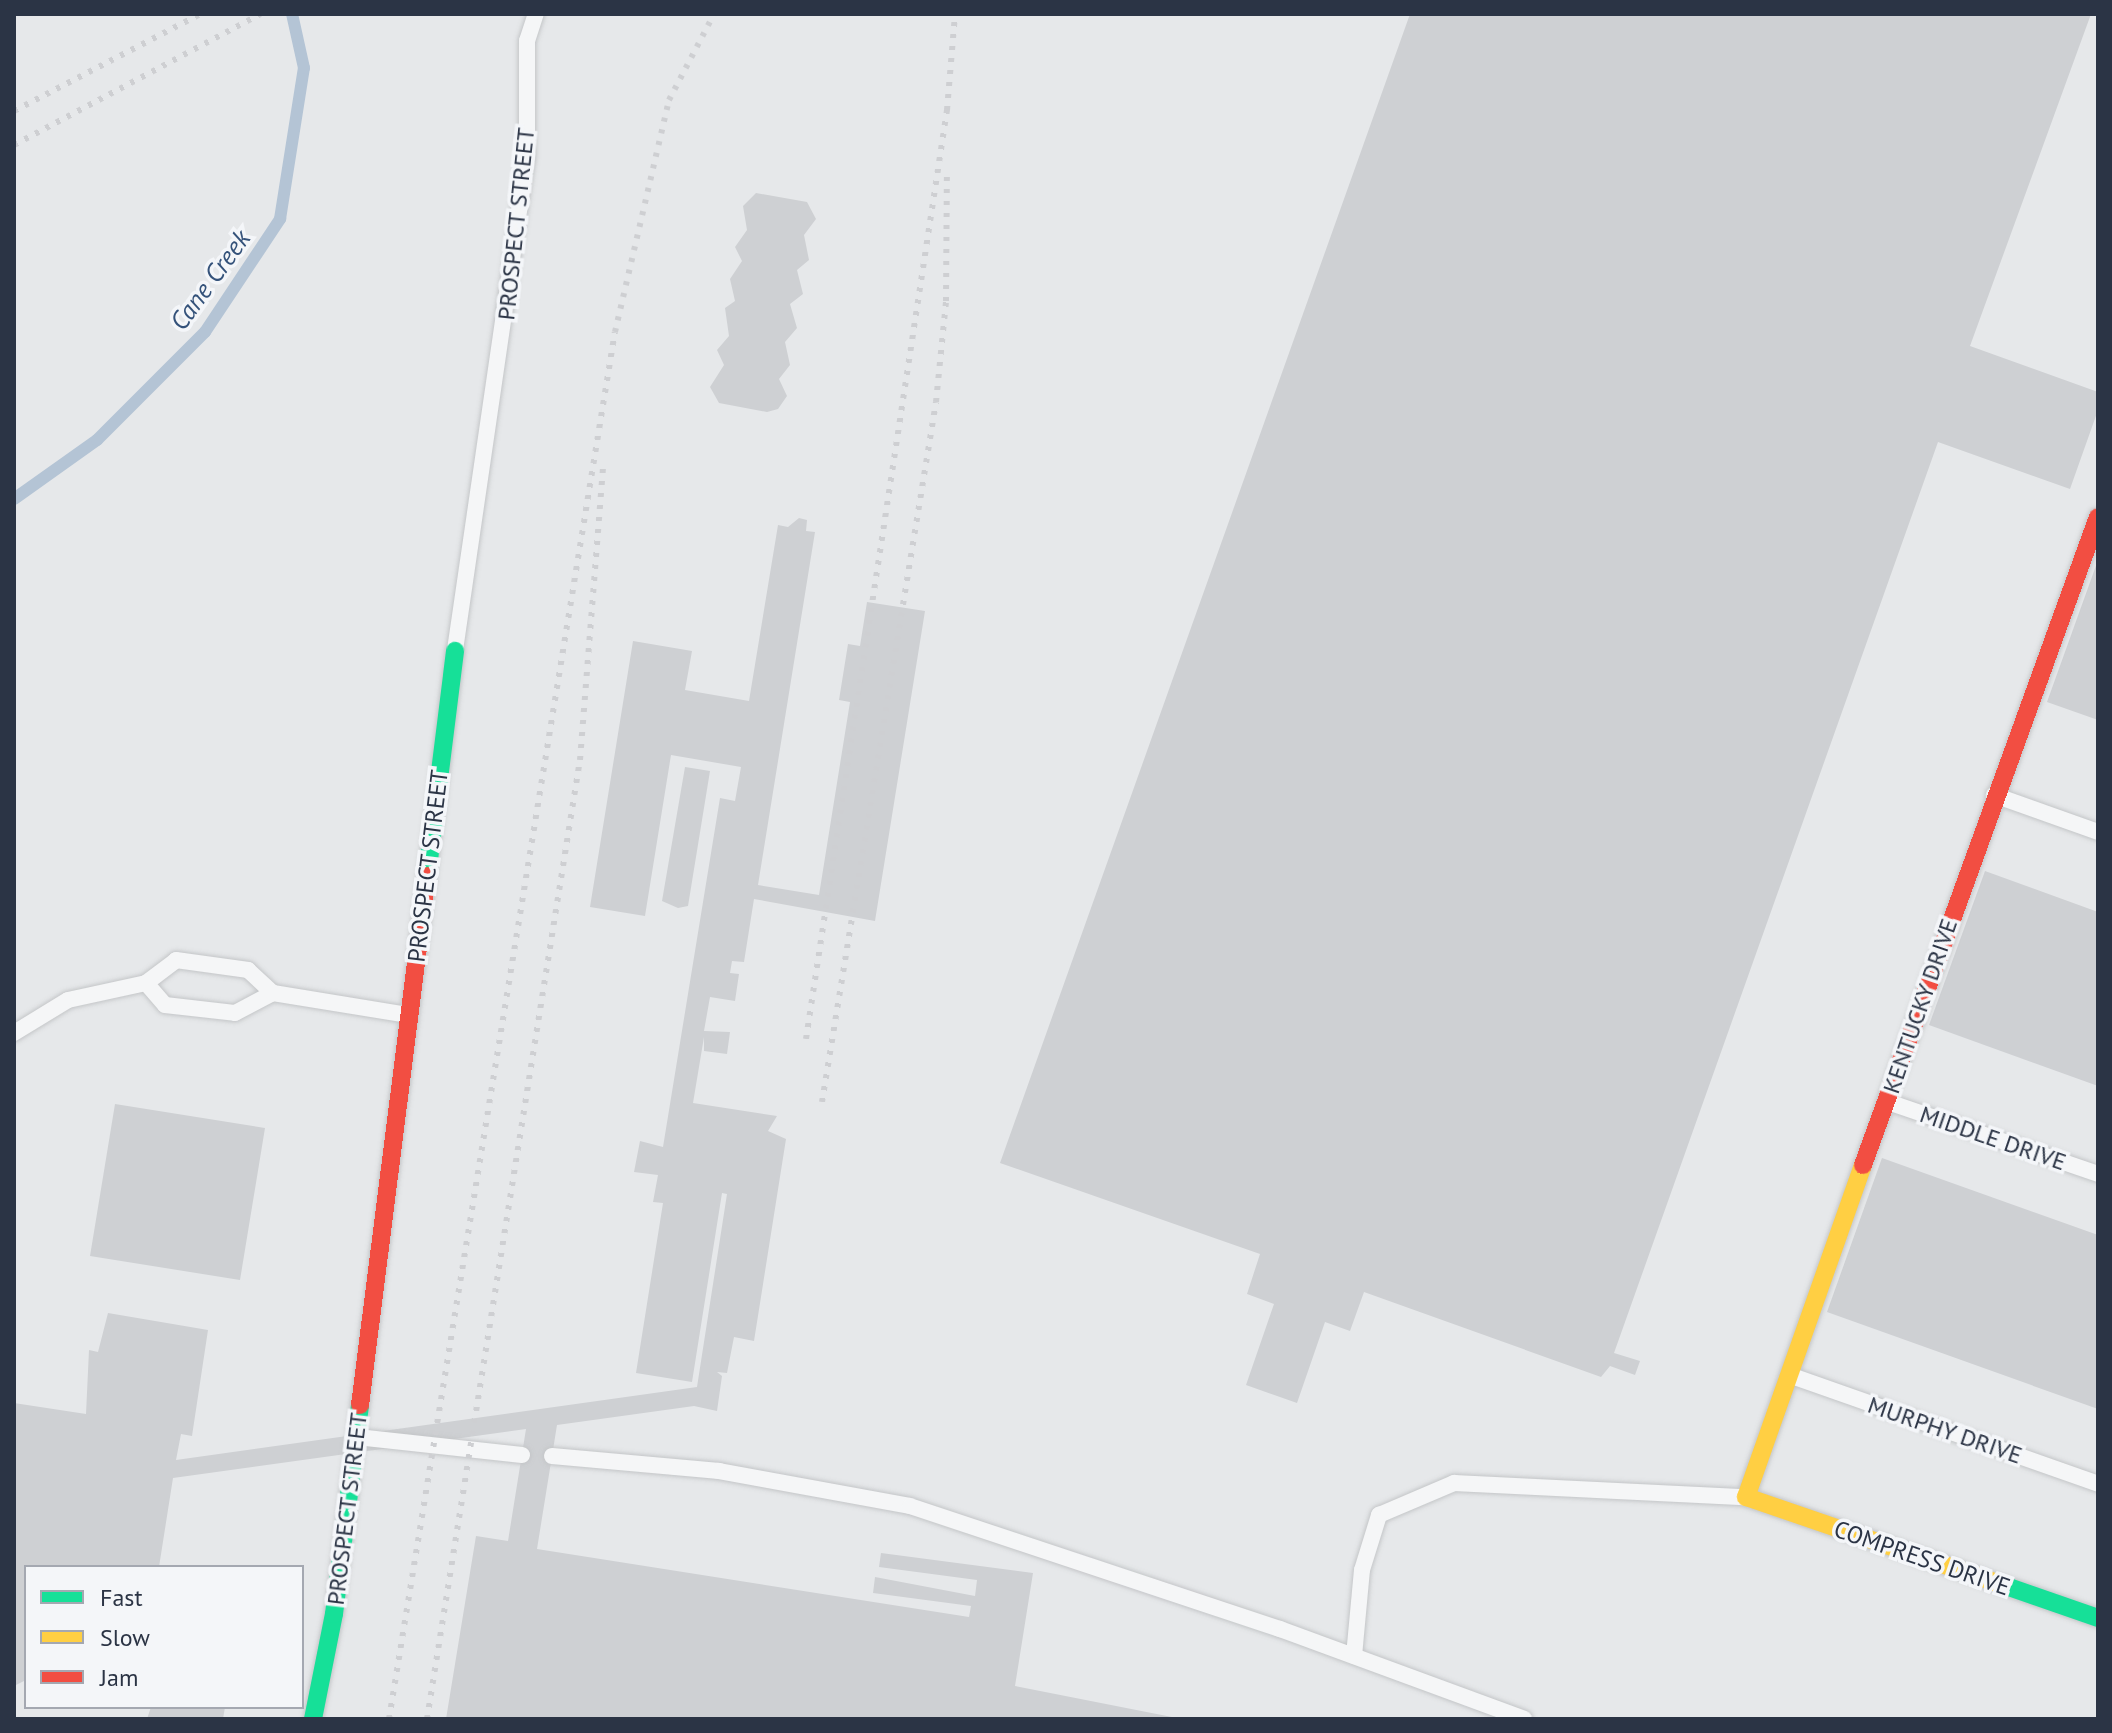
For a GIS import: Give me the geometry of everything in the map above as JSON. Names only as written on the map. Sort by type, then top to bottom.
[{"type":"street","name":"KENTUCKY DRIVE","points":[[1746,1497],[1792,1376],[1993,795],[2098,517]]},
{"type":"street","name":"PROSPECT STREET","points":[[313,1719],[356,1437],[455,651]]},
{"type":"street","name":"COMPRESS DRIVE","points":[[1746,1497],[2098,1618]]},
{"type":"lane","name":"PROSPECT STREET","points":[[455,651],[527,157],[527,41],[536,14]]},
{"type":"lane","points":[[1993,795],[2098,832]]},
{"type":"lane","points":[[14,1033],[68,1000],[146,983],[176,960],[248,970],[273,993],[409,1015]]},
{"type":"lane","points":[[146,983],[165,1005],[235,1013],[273,993]]},
{"type":"lane","name":"MIDDLE DRIVE","points":[[1888,1102],[2098,1174]]},
{"type":"lane","name":"MURPHY DRIVE","points":[[1792,1376],[2098,1484]]},
{"type":"lane","points":[[356,1437],[522,1455]]},
{"type":"lane","points":[[552,1456],[719,1471],[910,1506],[1354,1656],[1524,1719]]},
{"type":"lane","points":[[1354,1656],[1362,1570],[1379,1515],[1454,1483],[1746,1497]]},
{"type":"building","points":[[1410,14],[2091,14],[1970,346],[2098,392],[2098,410],[2070,489],[1938,442],[1614,1353],[1640,1361],[1635,1375],[1610,1366],[1601,1377],[1364,1292],[1350,1331],[1325,1322],[1297,1403],[1246,1385],[1274,1304],[1247,1294],[1260,1254],[1000,1163]]},
{"type":"building","points":[[756,193],[807,202],[816,219],[804,235],[809,260],[797,270],[803,294],[790,304],[797,328],[785,342],[790,365],[779,379],[787,396],[778,409],[767,412],[719,403],[710,387],[724,365],[717,350],[729,336],[725,308],[735,301],[730,279],[742,261],[735,247],[747,230],[743,206]]},
{"type":"building","points":[[799,518],[807,520],[806,531],[815,532],[758,885],[819,895],[850,702],[839,700],[848,644],[860,646],[867,602],[925,611],[875,921],[754,899],[744,962],[732,961],[730,973],[739,974],[735,1001],[710,997],[704,1031],[730,1032],[727,1054],[704,1051],[704,1037],[693,1103],[777,1116],[768,1131],[786,1139],[754,1341],[734,1337],[727,1373],[717,1372],[722,1376],[717,1411],[694,1406],[557,1425],[537,1549],[969,1617],[971,1606],[873,1593],[875,1577],[975,1596],[977,1580],[879,1567],[881,1553],[1033,1573],[1015,1686],[1182,1719],[446,1719],[476,1536],[508,1541],[526,1429],[173,1478],[159,1565],[24,1565],[24,1681],[14,1686],[14,1403],[86,1414],[89,1350],[98,1352],[108,1313],[208,1330],[192,1436],[181,1434],[176,1460],[697,1387],[727,1194],[722,1193],[692,1382],[636,1373],[663,1203],[653,1202],[658,1175],[634,1172],[640,1141],[663,1147],[720,798],[735,801],[741,767],[671,755],[645,916],[590,907],[633,641],[692,651],[685,690],[749,701],[778,525],[788,527]]},
{"type":"building","points":[[2098,560],[2098,720],[2047,702]]},
{"type":"building","points":[[685,767],[710,771],[688,906],[678,908],[662,901]]},
{"type":"building","points":[[1985,871],[2098,912],[2098,1086],[1929,1025]]},
{"type":"building","points":[[115,1104],[265,1128],[240,1280],[90,1256]]},
{"type":"building","points":[[1882,1158],[2098,1235],[2098,1409],[1827,1312]]},
{"type":"building","points":[[150,1709],[225,1709],[223,1719],[147,1719]]},
{"type":"waterway","name":"Cane Creek","points":[[14,499],[97,440],[205,332],[280,219],[304,68],[292,14]]},
{"type":"railway","points":[[14,111],[200,14]]},
{"type":"railway","points":[[14,145],[260,14]]},
{"type":"railway","points":[[389,1719],[615,332],[669,100],[714,14]]},
{"type":"railway","points":[[806,1039],[947,110],[955,14]]},
{"type":"railway","points":[[822,1102],[936,402],[946,301],[947,170]]},
{"type":"railway","points":[[427,1719],[580,760],[603,468]]},
{"type":"traffic: fast","points":[[427,876],[455,651]]},
{"type":"traffic: fast","points":[[313,1719],[334,1614],[360,1405]]},
{"type":"traffic: fast","points":[[2000,1584],[2098,1618]]},
{"type":"traffic: slow","points":[[1863,1165],[1746,1497],[2000,1584]]},
{"type":"traffic: jam","points":[[1863,1165],[2098,517]]},
{"type":"traffic: jam","points":[[360,1405],[427,876]]}]
